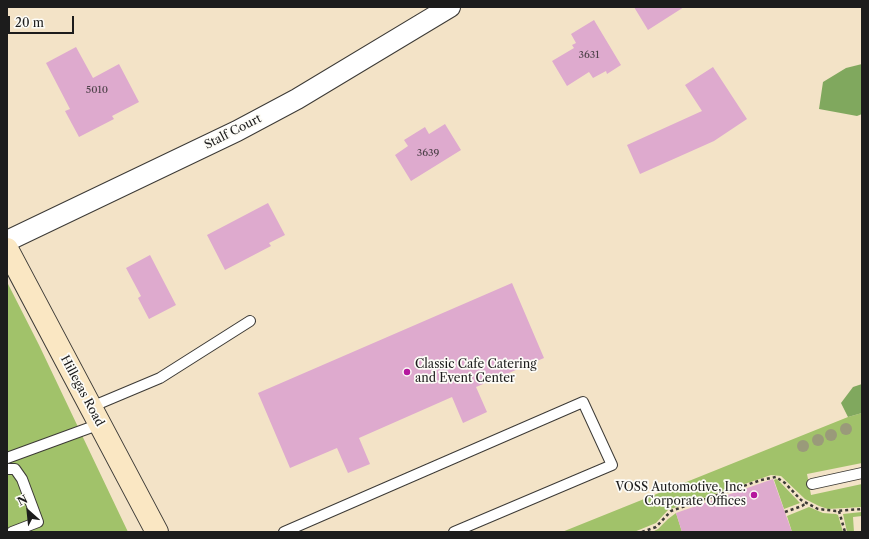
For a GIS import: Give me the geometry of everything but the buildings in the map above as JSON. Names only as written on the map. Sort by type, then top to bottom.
[{"type":"main road","name":"Hillegas Road","points":[[7,250],[157,532]]},
{"type":"street","name":"Stalf Court","points":[[7,241],[244,127],[297,99],[450,7]]},
{"type":"lane","points":[[7,458],[95,415],[160,378],[250,321]]},
{"type":"lane","points":[[284,532],[583,402],[612,465],[454,532]]},
{"type":"lane","points":[[7,468],[15,469],[22,479],[38,522],[12,532]]},
{"type":"lane","points":[[812,484],[862,473]]},
{"type":"path","points":[[642,532],[656,526],[671,512],[770,477],[780,478],[801,500],[818,508],[839,511],[862,509]]},
{"type":"path","points":[[785,512],[806,503]]},
{"type":"path","points":[[839,511],[845,532]]},
{"type":"green space","points":[[862,64],[862,114],[857,116],[819,109],[823,82],[846,68]]},
{"type":"green space","points":[[7,282],[39,345],[128,532],[7,532]]},
{"type":"green space","points":[[862,384],[862,413],[848,417],[841,403],[853,387]]},
{"type":"green space","points":[[862,413],[862,463],[807,474],[811,495],[862,484],[862,507],[828,509],[819,506],[805,499],[781,476],[771,475],[668,510],[656,523],[634,532],[562,532],[848,417]]},
{"type":"green space","points":[[776,479],[800,503],[784,509],[774,480]]},
{"type":"green space","points":[[809,507],[823,513],[838,515],[843,532],[792,532],[787,516]]},
{"type":"green space","points":[[862,512],[862,516],[853,517],[854,532],[847,532],[843,514]]},
{"type":"green space","points":[[676,513],[682,532],[652,532],[658,529]]},
{"type":"place","name":"Classic Cafe Catering and Event Center","points":[[407,372]]},
{"type":"place","name":"VOSS Automotive, Inc. Corporate Offices","points":[[754,495]]}]
